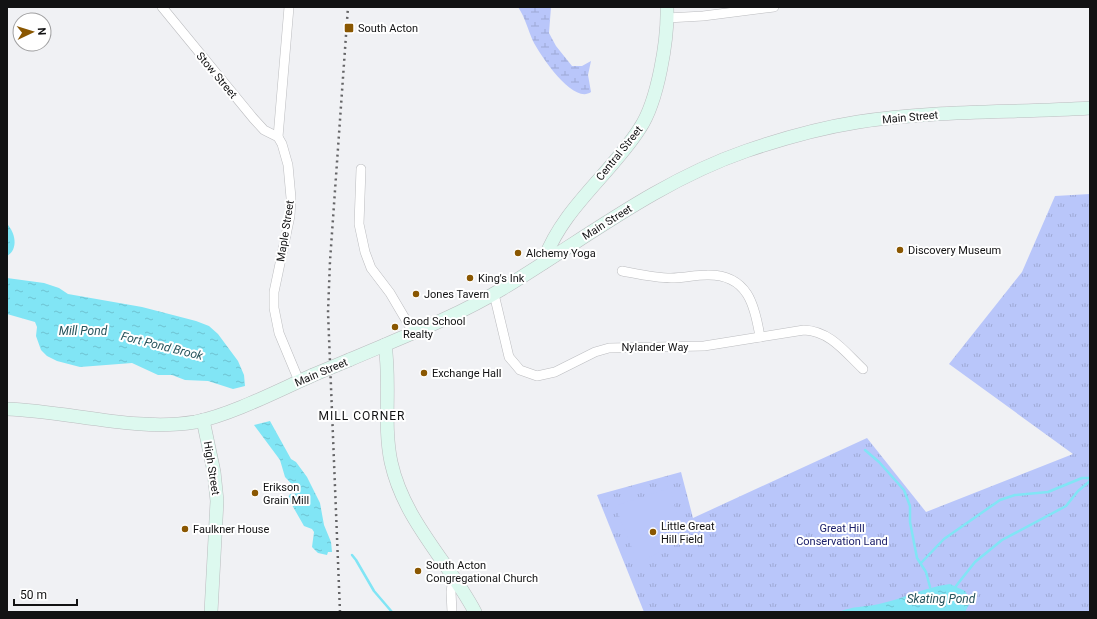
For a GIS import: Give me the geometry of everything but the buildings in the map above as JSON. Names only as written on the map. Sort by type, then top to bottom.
[{"type":"main road","name":"Central Street","points":[[543,263],[553,240],[571,213],[633,138],[645,120],[651,105],[666,39],[667,12]]},
{"type":"main road","name":"Main Street","points":[[7,409],[55,412],[148,424],[178,424],[203,420],[220,415],[456,314],[494,294],[645,198],[678,180],[745,152],[829,128],[888,119],[924,115],[1090,108]]},
{"type":"main road","points":[[385,345],[389,445],[394,475],[410,513],[476,612]]},
{"type":"main road","name":"High Street","points":[[203,420],[216,490],[215,567],[211,612]]},
{"type":"street","name":"Stow Street","points":[[162,7],[253,118],[264,130],[278,137]]},
{"type":"street","name":"Maple Street","points":[[289,7],[278,137],[282,144],[288,165],[291,198],[288,227],[274,292],[274,313],[281,339],[299,381]]},
{"type":"street","points":[[667,12],[703,16],[774,7]]},
{"type":"street","points":[[361,169],[359,226],[364,252],[371,268],[393,298],[413,332]]},
{"type":"street","points":[[622,271],[666,278],[707,275],[728,278],[744,289],[751,298],[760,337]]},
{"type":"street","name":"Nylander Way","points":[[494,294],[509,357],[517,368],[530,375],[545,375],[595,352],[609,348],[704,346],[799,330],[820,332],[833,340],[863,369]]},
{"type":"street","points":[[452,612],[451,592],[453,578]]},
{"type":"green space","points":[[518,7],[551,7],[549,33],[556,46],[572,66],[582,66],[591,61],[588,75],[591,92],[584,94],[575,91],[558,77],[542,57]]},
{"type":"green space","name":"Great Hill Conservation Land","points":[[1090,194],[1090,612],[644,612],[597,495],[681,472],[693,518],[867,438],[926,512],[1073,454],[949,364],[1022,272],[1055,196]]},
{"type":"green space","name":"Little Great Hill Field","points":[[670,488],[683,540],[638,563],[615,506]]},
{"type":"water","points":[[7,224],[14,236],[14,245],[11,253],[7,256]]},
{"type":"water","name":"Mill Pond","points":[[7,278],[44,283],[59,288],[68,294],[142,307],[196,321],[209,326],[218,334],[238,361],[244,375],[245,386],[233,389],[208,381],[185,380],[172,375],[158,375],[132,363],[80,367],[57,361],[47,356],[41,350],[36,336],[37,327],[35,322],[7,314]]},
{"type":"water","points":[[270,421],[291,459],[296,462],[307,477],[320,503],[324,525],[331,542],[332,552],[328,552],[327,555],[318,553],[312,547],[314,532],[312,529],[304,526],[288,498],[290,494],[300,493],[285,477],[280,460],[254,425]]},
{"type":"water","name":"Skating Pond","points":[[950,584],[965,591],[971,601],[965,612],[839,612],[888,602]]},
{"type":"waterway","points":[[865,450],[879,462],[904,490],[910,506],[910,522],[917,558],[926,572],[930,587]]},
{"type":"waterway","points":[[921,563],[944,539],[1000,500],[1015,495],[1048,492],[1082,478],[1090,478]]},
{"type":"waterway","points":[[956,586],[975,562],[1002,540],[1066,506],[1078,491],[1090,481]]},
{"type":"waterway","name":"Fort Pond Brook","points":[[352,555],[374,591],[392,612]]},
{"type":"railway","points":[[340,612],[328,312],[330,261],[348,7]]},
{"type":"place","name":"South Acton","points":[[349,28]]},
{"type":"place","name":"Discovery Museum","points":[[900,250]]},
{"type":"place","name":"Alchemy Yoga","points":[[518,253]]},
{"type":"place","name":"King's Ink","points":[[470,278]]},
{"type":"place","name":"Jones Tavern","points":[[416,294]]},
{"type":"place","name":"Good School Realty","points":[[395,327]]},
{"type":"place","name":"Exchange Hall","points":[[424,373]]},
{"type":"place","name":"Erikson Grain Mill","points":[[255,493]]},
{"type":"place","name":"Faulkner House","points":[[185,529]]},
{"type":"place","name":"Little Great Hill Field","points":[[653,532]]},
{"type":"place","name":"South Acton Congregational Church","points":[[418,571]]},
{"type":"district","name":"MILL CORNER","points":[[362,416]]}]
